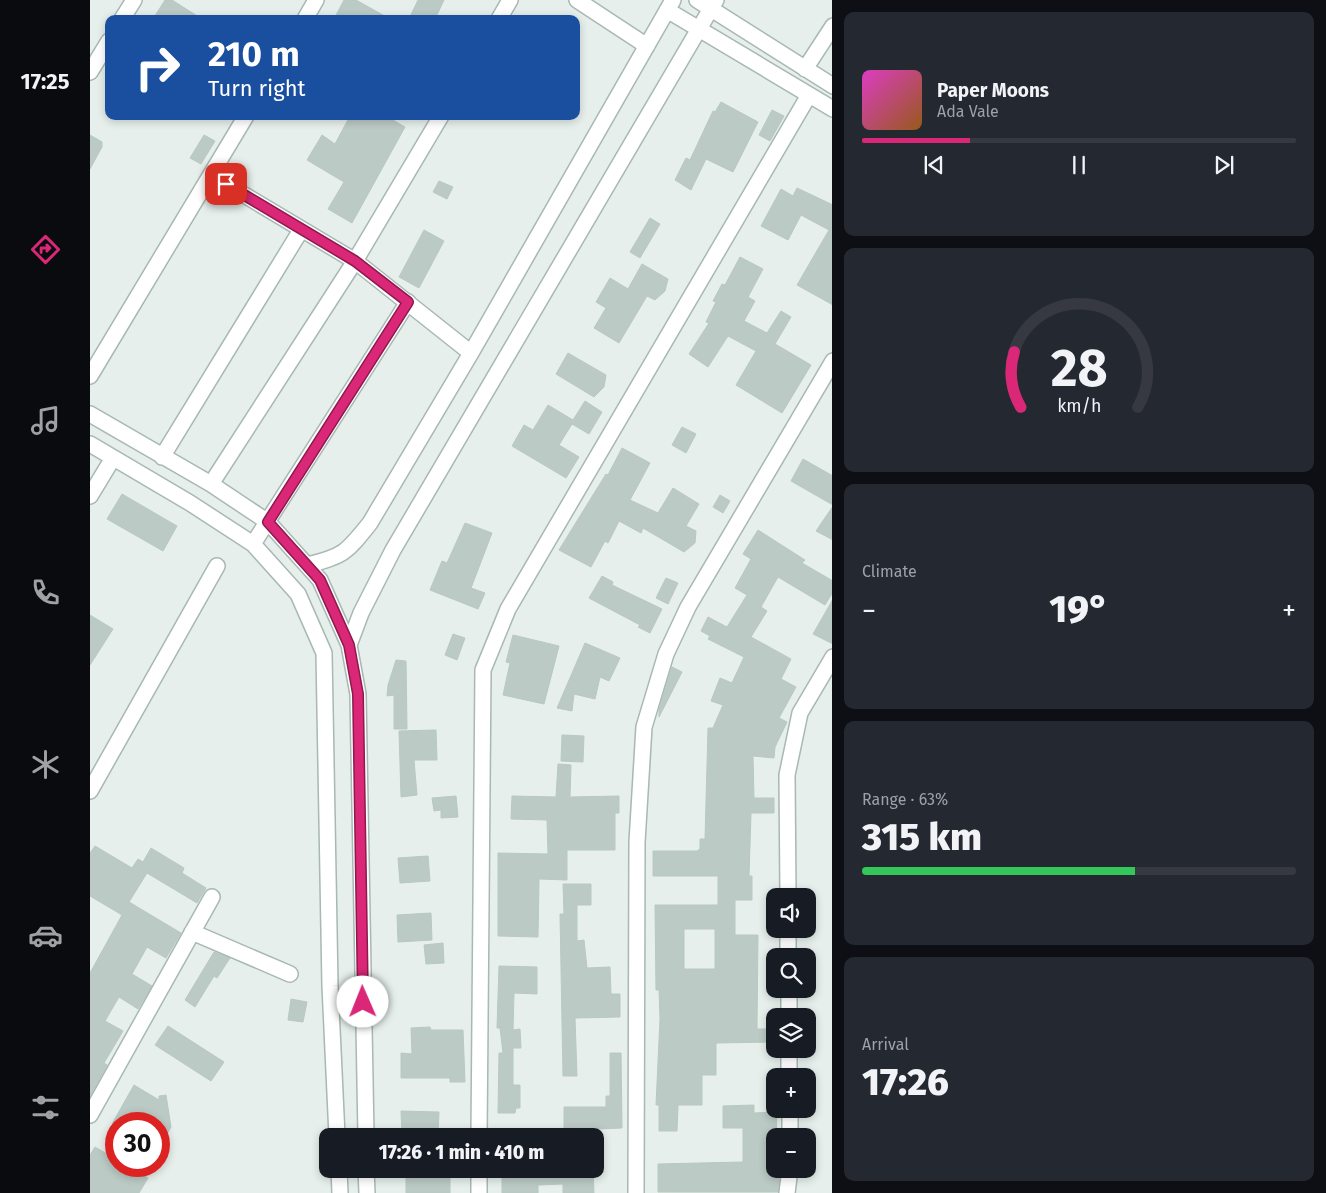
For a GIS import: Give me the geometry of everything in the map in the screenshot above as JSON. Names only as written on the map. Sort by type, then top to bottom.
[{"type":"street","points":[[125,15],[134,0]]},
{"type":"street","points":[[307,15],[316,0]]},
{"type":"street","points":[[501,15],[510,0]]},
{"type":"street","points":[[577,0],[646,46]]},
{"type":"street","points":[[697,0],[714,4],[832,86]]},
{"type":"street","points":[[349,645],[361,613],[393,550],[714,4]]},
{"type":"street","points":[[307,565],[330,560],[341,555],[360,535],[471,352],[670,5],[699,29],[832,109]]},
{"type":"street","points":[[805,69],[832,26]]},
{"type":"street","points":[[90,72],[105,48]]},
{"type":"street","points":[[479,1128],[483,670],[508,609],[809,95]]},
{"type":"street","points":[[90,376],[244,120]]},
{"type":"street","points":[[211,484],[355,261],[439,120]]},
{"type":"street","points":[[211,175],[355,261],[471,352]]},
{"type":"street","points":[[162,457],[301,230]]},
{"type":"street","points":[[253,544],[408,302]]},
{"type":"street","points":[[636,1193],[637,842],[644,727],[666,654],[688,607],[832,361]]},
{"type":"street","points":[[90,414],[211,484],[268,522],[320,580],[349,645],[358,694],[366,1128]]},
{"type":"street","points":[[90,444],[190,503],[253,544],[298,594],[324,653],[330,986],[337,1128]]},
{"type":"street","points":[[90,496],[113,458]]},
{"type":"street","points":[[90,792],[217,566]]},
{"type":"street","points":[[788,888],[787,775],[800,713],[832,658]]},
{"type":"street","points":[[90,1115],[212,897]]},
{"type":"street","points":[[192,932],[290,974]]},
{"type":"street","points":[[339,1178],[340,1193]]},
{"type":"street","points":[[366,1178],[366,1193]]},
{"type":"street","points":[[479,1178],[479,1193]]},
{"type":"street","points":[[787,1193],[789,1178]]},
{"type":"building","points":[[165,0],[172,0],[196,15],[156,15]]},
{"type":"building","points":[[344,0],[356,0],[383,15],[336,15]]},
{"type":"building","points":[[418,0],[444,0],[437,15],[411,15]]},
{"type":"building","points":[[721,102],[758,122],[733,172],[706,159],[691,190],[675,180],[686,158],[690,160],[713,111],[715,112]]},
{"type":"building","points":[[772,110],[784,116],[770,141],[759,135]]},
{"type":"building","points":[[348,120],[393,120],[405,127],[352,223],[328,209],[344,182],[307,160],[322,135],[335,144]]},
{"type":"building","points":[[90,135],[102,142],[102,147],[90,169]]},
{"type":"building","points":[[204,135],[215,141],[201,164],[190,158]]},
{"type":"building","points":[[439,181],[453,187],[447,199],[433,192]]},
{"type":"building","points":[[797,188],[832,205],[832,304],[797,285],[829,230],[801,215],[788,240],[761,226],[781,189],[793,196]]},
{"type":"building","points":[[650,218],[660,224],[640,258],[630,252]]},
{"type":"building","points":[[424,230],[444,241],[419,288],[399,277]]},
{"type":"building","points":[[740,257],[763,269],[748,297],[755,301],[744,321],[767,333],[781,311],[791,317],[775,344],[811,365],[782,413],[736,385],[756,351],[728,336],[708,367],[689,354],[709,323],[706,322],[716,302],[713,301],[722,284],[725,285]]},
{"type":"building","points":[[642,264],[668,279],[665,291],[655,300],[647,296],[619,343],[594,328],[606,308],[596,302],[610,278],[628,289]]},
{"type":"building","points":[[568,353],[606,375],[604,387],[594,397],[556,374]]},
{"type":"building","points":[[585,401],[602,412],[589,434],[572,424],[559,445],[579,457],[566,478],[512,446],[524,425],[533,430],[548,405],[573,420]]},
{"type":"building","points":[[682,427],[696,434],[686,453],[672,445]]},
{"type":"building","points":[[622,448],[650,463],[630,500],[658,513],[673,488],[699,504],[686,526],[696,531],[695,543],[684,552],[643,528],[641,533],[619,521],[608,543],[605,541],[591,567],[559,550],[606,474],[608,475]]},
{"type":"building","points":[[803,459],[832,475],[832,504],[791,481]]},
{"type":"building","points":[[122,494],[177,526],[163,551],[107,519]]},
{"type":"building","points":[[720,495],[730,501],[723,513],[713,507]]},
{"type":"building","points":[[832,507],[832,539],[816,531]]},
{"type":"building","points":[[465,523],[492,533],[471,588],[485,593],[478,609],[430,590],[442,561],[447,563]]},
{"type":"building","points":[[758,530],[805,560],[802,563],[832,580],[832,594],[825,605],[778,577],[761,607],[767,611],[751,637],[791,659],[781,679],[796,687],[779,718],[787,722],[775,747],[774,758],[753,756],[754,798],[774,798],[774,813],[751,813],[749,876],[752,876],[752,900],[735,900],[735,935],[758,935],[757,1029],[766,1029],[766,1042],[716,1043],[716,1075],[702,1075],[702,1105],[678,1105],[677,1131],[659,1131],[659,1105],[656,1105],[660,1019],[659,990],[656,990],[655,905],[718,905],[718,876],[653,876],[653,851],[697,851],[700,849],[700,839],[705,839],[708,728],[713,728],[723,705],[711,701],[720,678],[732,683],[744,657],[708,639],[710,636],[701,631],[708,617],[727,627],[747,595],[735,588],[751,559],[743,554]],"holes":[[[684,929],[715,929],[715,969],[684,969]]]},
{"type":"building","points":[[602,576],[613,582],[612,585],[662,609],[650,633],[638,627],[640,625],[589,598]]},
{"type":"building","points":[[666,578],[678,583],[668,604],[656,598]]},
{"type":"building","points":[[832,601],[832,644],[813,634]]},
{"type":"building","points":[[90,615],[113,629],[90,665]]},
{"type":"building","points":[[453,634],[465,638],[457,660],[445,655]]},
{"type":"building","points":[[513,635],[559,646],[544,704],[503,695],[510,663],[506,662]]},
{"type":"building","points":[[585,643],[620,658],[609,681],[600,677],[595,699],[574,694],[572,711],[557,708]]},
{"type":"building","points":[[396,660],[406,661],[407,729],[394,729],[394,695],[387,696],[388,685]]},
{"type":"building","points":[[672,667],[682,672],[659,717],[659,710]]},
{"type":"building","points":[[436,730],[437,760],[414,760],[417,795],[401,797],[399,731]]},
{"type":"building","points":[[562,735],[584,736],[583,762],[561,761]]},
{"type":"building","points":[[558,764],[571,765],[570,797],[619,796],[619,813],[615,813],[615,850],[567,850],[567,880],[539,879],[538,937],[498,936],[498,853],[548,854],[547,820],[511,819],[512,796],[556,797]]},
{"type":"building","points":[[456,796],[458,817],[441,818],[441,810],[434,811],[432,798]]},
{"type":"building","points":[[95,846],[132,868],[138,859],[143,862],[151,848],[184,868],[182,873],[206,888],[197,903],[147,873],[129,902],[181,933],[166,958],[147,947],[132,974],[152,986],[138,1009],[119,997],[105,1021],[123,1031],[104,1063],[107,1065],[90,1096],[90,973],[122,915],[90,896],[90,853]]},
{"type":"building","points":[[428,856],[430,881],[400,883],[398,858]]},
{"type":"building","points":[[563,884],[591,884],[591,905],[577,905],[577,941],[584,940],[587,968],[610,967],[611,994],[620,994],[620,1017],[575,1018],[577,1076],[563,1076],[560,914],[564,914]]},
{"type":"building","points":[[431,913],[432,940],[398,942],[397,915]]},
{"type":"building","points":[[443,943],[444,963],[426,964],[424,945]]},
{"type":"building","points":[[214,952],[230,958],[217,978],[214,976],[195,1007],[185,1000]]},
{"type":"building","points":[[499,966],[537,967],[537,994],[514,993],[513,1030],[520,1029],[521,1048],[513,1048],[513,1085],[520,1085],[520,1108],[516,1108],[515,1113],[498,1113],[499,1053],[503,1053],[500,1028],[497,1028]]},
{"type":"building","points":[[291,999],[307,1002],[303,1022],[288,1020]]},
{"type":"building","points":[[168,1026],[224,1062],[211,1081],[155,1045]]},
{"type":"building","points":[[430,1027],[431,1030],[463,1030],[465,1082],[450,1082],[450,1078],[401,1078],[401,1053],[412,1054],[411,1028]]},
{"type":"building","points":[[610,1053],[621,1053],[622,1128],[564,1128],[564,1107],[606,1107],[606,1096],[610,1096]]},
{"type":"building","points":[[134,1085],[159,1100],[159,1096],[166,1095],[169,1112],[119,1112]]},
{"type":"building","points":[[754,1105],[754,1113],[766,1112],[766,1118],[777,1118],[776,1128],[766,1128],[766,1178],[780,1178],[778,1192],[658,1192],[658,1164],[743,1162],[743,1128],[723,1128],[723,1106]]},
{"type":"building","points":[[401,1111],[439,1112],[438,1128],[402,1128]]},
{"type":"building","points":[[95,1147],[105,1153],[105,1177],[148,1178],[139,1193],[90,1193],[90,1155]]},
{"type":"building","points":[[406,1178],[450,1178],[450,1193],[406,1193]]},
{"type":"building","points":[[502,1178],[593,1178],[594,1193],[563,1193],[563,1184],[538,1185],[538,1193],[502,1193]]},
{"type":"route","points":[[226,184],[355,261],[408,302],[268,522],[320,580],[349,645],[358,694],[363,1002]]}]
